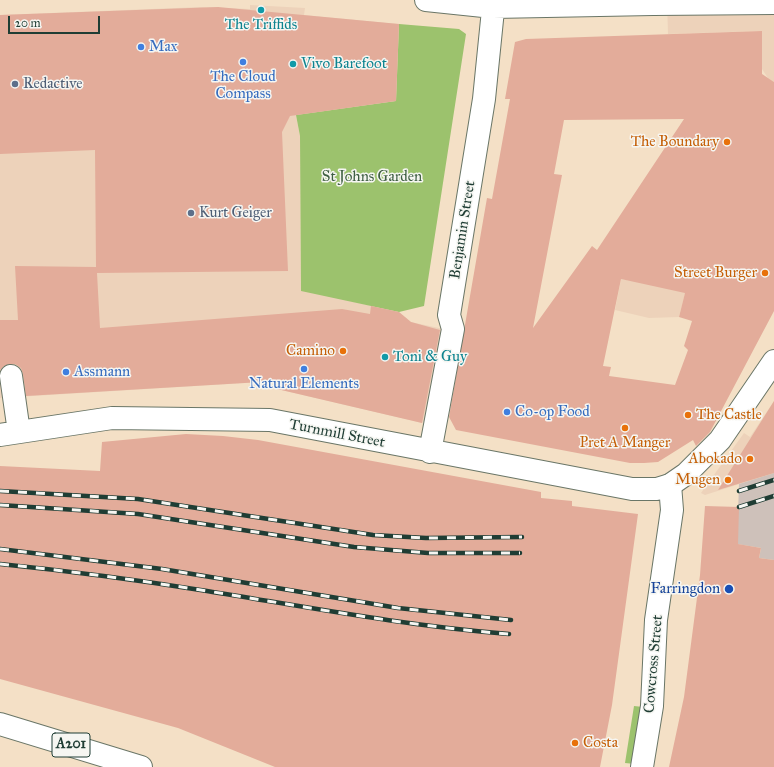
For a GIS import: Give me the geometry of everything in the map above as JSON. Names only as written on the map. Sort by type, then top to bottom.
[{"type":"street","points":[[426,0],[494,3],[774,3]]},
{"type":"street","name":"Benjamin Street","points":[[430,452],[453,329],[448,315],[484,100],[494,3]]},
{"type":"street","points":[[670,485],[686,474],[720,440],[774,361]]},
{"type":"street","points":[[10,433],[11,376]]},
{"type":"street","name":"Turnmill Street","points":[[10,433],[112,418],[270,420],[430,452],[632,489],[657,489],[670,485]]},
{"type":"street","name":"Cowcross Street","points":[[642,767],[652,706],[656,620],[672,510],[670,485]]},
{"type":"street","name":"A201","points":[[0,724],[141,767]]},
{"type":"shaded area","points":[[667,0],[774,0],[774,82],[768,78],[762,69],[761,31],[668,34]]},
{"type":"shaded area","points":[[250,5],[305,8],[304,15],[399,24],[396,101],[296,115],[300,136],[301,290],[399,312],[411,322],[448,330],[431,415],[422,423],[277,389],[278,381],[0,398],[0,15],[202,7],[250,9]]},
{"type":"shaded area","points":[[621,279],[686,290],[679,317],[649,318],[615,310]]},
{"type":"shaded area","points":[[774,401],[774,473],[705,495],[701,493],[744,433],[750,437]]},
{"type":"shaded area","points":[[774,473],[774,560],[759,558],[761,548],[737,544],[739,484]]},
{"type":"green space","name":"St Johns Garden","points":[[399,24],[459,29],[466,34],[424,306],[399,312],[301,291],[300,136],[296,115],[396,101]]},
{"type":"green space","points":[[634,706],[643,707],[635,764],[625,763]]},
{"type":"building","points":[[218,7],[399,24],[396,101],[290,116],[282,132],[288,271],[97,273],[100,328],[342,309],[370,314],[371,306],[399,312],[411,322],[440,330],[422,423],[277,389],[278,381],[26,396],[21,368],[15,364],[10,364],[4,366],[0,370],[0,320],[18,320],[15,266],[96,267],[95,150],[0,154],[0,15]]},
{"type":"building","points":[[762,31],[762,74],[774,82],[774,311],[710,432],[696,446],[693,440],[658,462],[630,463],[456,430],[449,417],[487,198],[492,199],[510,99],[505,99],[515,42],[526,39]],"holes":[[[684,119],[597,250],[592,246],[533,328],[562,175],[554,174],[564,120]],[[621,279],[685,293],[679,317],[692,321],[684,346],[688,350],[675,385],[609,376],[611,367],[603,366]]]},
{"type":"building","points":[[774,401],[774,473],[718,490]]},
{"type":"building","points":[[186,434],[258,440],[541,492],[541,498],[572,501],[572,506],[638,514],[612,705],[600,767],[275,767],[178,728],[0,679],[0,466],[100,471],[102,442]]},
{"type":"building","points":[[705,506],[739,507],[738,544],[761,548],[759,558],[774,560],[774,767],[669,767],[684,697],[700,575]]},
{"type":"railway","points":[[739,491],[774,480]]},
{"type":"railway","points":[[0,491],[138,499],[373,535],[426,538],[522,537]]},
{"type":"railway","points":[[739,507],[774,496]]},
{"type":"railway","points":[[0,505],[138,514],[354,547],[428,553],[520,553]]},
{"type":"railway","points":[[0,549],[162,569],[398,608],[511,620]]},
{"type":"railway","points":[[0,564],[155,583],[357,616],[471,631],[509,634]]},
{"type":"place","name":"The Triffids","points":[[261,10]]},
{"type":"place","name":"Max","points":[[141,47]]},
{"type":"place","name":"The Cloud Compass","points":[[243,62]]},
{"type":"place","name":"Vivo Barefoot","points":[[293,64]]},
{"type":"place","name":"Redactive","points":[[15,84]]},
{"type":"place","name":"The Boundary","points":[[727,142]]},
{"type":"place","name":"Kurt Geiger","points":[[191,213]]},
{"type":"place","name":"Street Burger","points":[[765,273]]},
{"type":"place","name":"Camino","points":[[343,351]]},
{"type":"place","name":"Toni & Guy","points":[[385,357]]},
{"type":"place","name":"Natural Elements","points":[[304,369]]},
{"type":"place","name":"Assmann","points":[[66,372]]},
{"type":"place","name":"Co-op Food","points":[[507,412]]},
{"type":"place","name":"The Castle","points":[[688,415]]},
{"type":"place","name":"Pret A Manger","points":[[625,428]]},
{"type":"place","name":"Abokado","points":[[750,459]]},
{"type":"place","name":"Mugen","points":[[728,480]]},
{"type":"place","name":"Farringdon","points":[[729,589]]},
{"type":"place","name":"Costa","points":[[575,743]]}]
